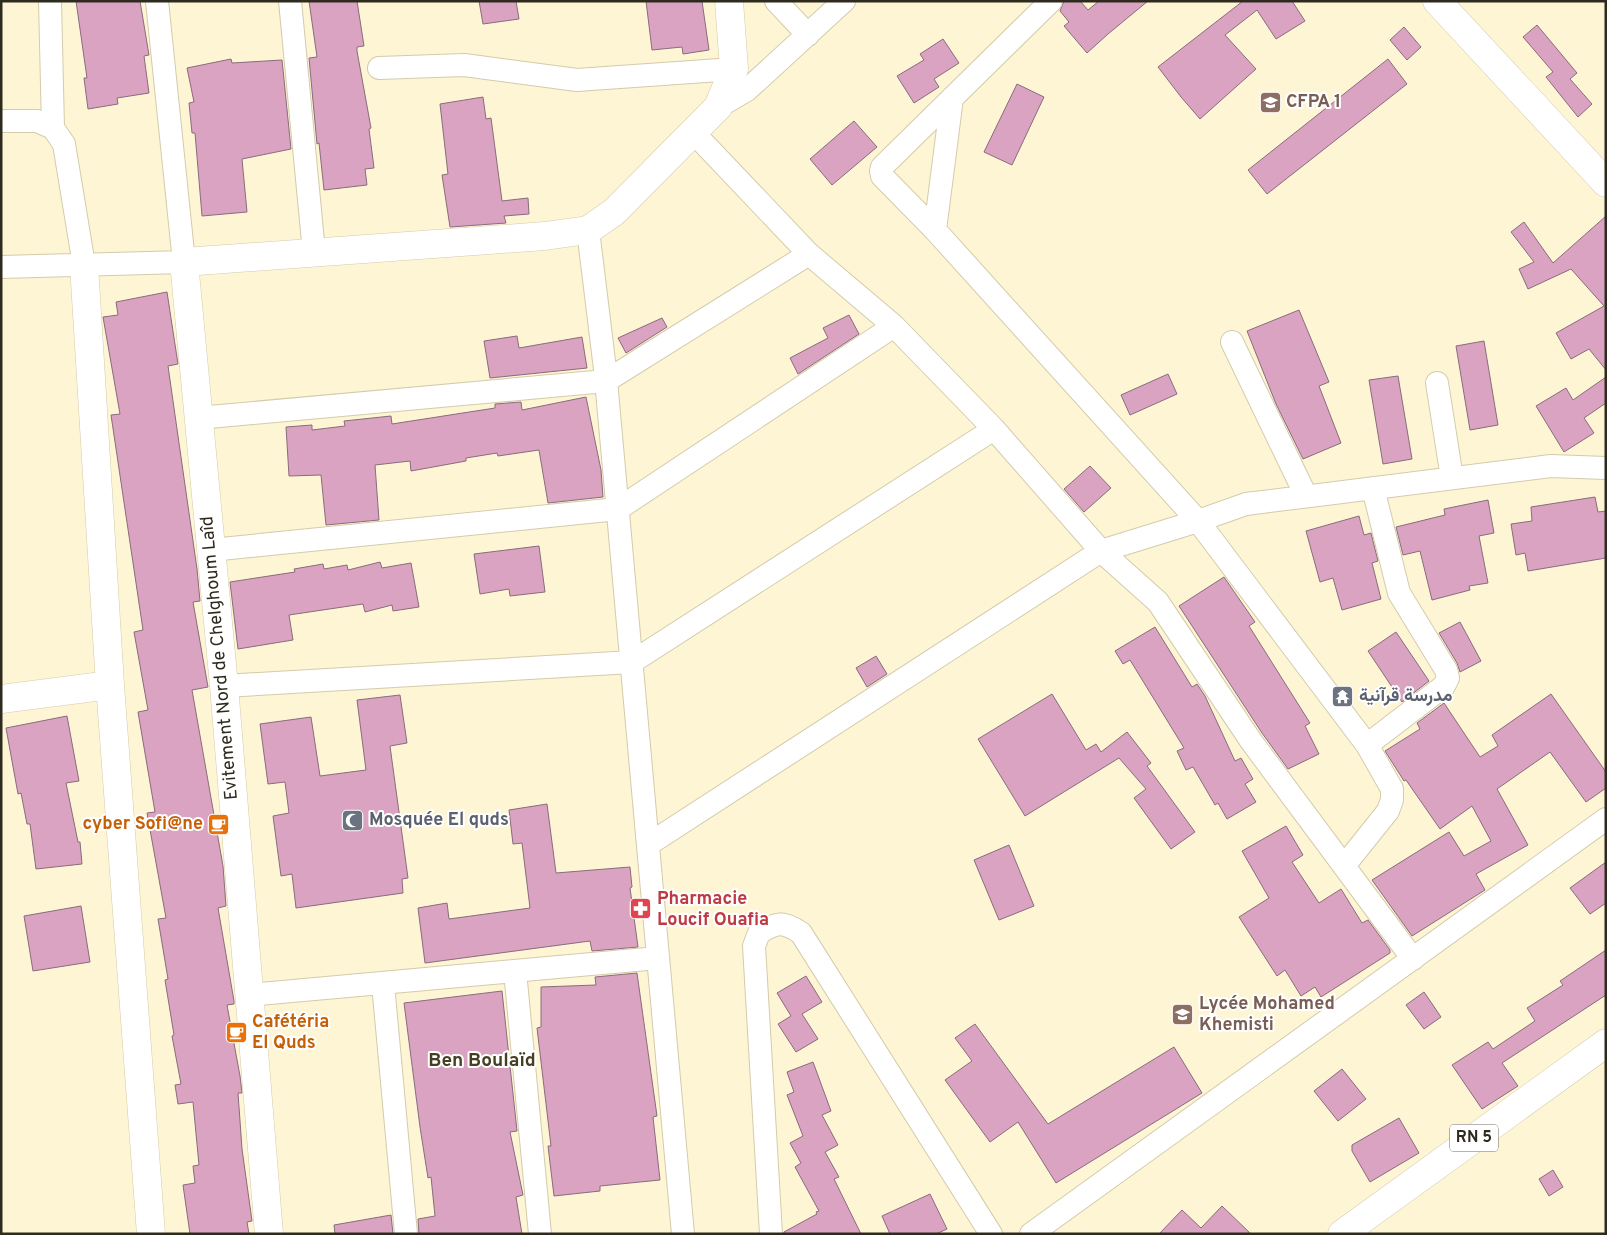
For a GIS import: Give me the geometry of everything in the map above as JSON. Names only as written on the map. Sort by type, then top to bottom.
[{"type":"main road","points":[[184,262],[545,236],[588,230],[614,212],[718,107],[734,69],[729,1]]},
{"type":"main road","points":[[1437,1],[1606,184]]},
{"type":"main road","name":"Evitement Nord de Chelghoum Laîd","points":[[184,262],[224,686],[269,1234]]},
{"type":"main road","points":[[84,265],[110,684],[151,1234]]},
{"type":"main road","points":[[1,699],[110,684]]},
{"type":"main road","name":"RN 5","points":[[1342,1234],[1606,1043]]},
{"type":"street","points":[[50,1],[53,128]]},
{"type":"street","points":[[1,267],[184,262],[157,1]]},
{"type":"street","points":[[290,1],[314,252]]},
{"type":"street","points":[[776,1],[808,35]]},
{"type":"street","points":[[718,107],[747,90],[844,1]]},
{"type":"street","points":[[1051,1],[881,171],[882,176],[935,230],[1198,522],[1367,745],[1392,789],[1392,800],[1388,811],[1344,866]]},
{"type":"street","points":[[379,68],[464,65],[577,80],[734,69]]},
{"type":"street","points":[[935,230],[952,98]]},
{"type":"street","points":[[1,121],[36,121],[53,128],[64,144],[84,265]]},
{"type":"street","points":[[693,132],[808,254],[894,326],[994,429],[1101,551],[1158,602],[1251,741],[1413,959]]},
{"type":"street","points":[[588,230],[606,380],[683,1234]]},
{"type":"street","points":[[198,418],[606,380],[808,254]]},
{"type":"street","points":[[211,550],[618,509],[894,326]]},
{"type":"street","points":[[1232,342],[1306,496]]},
{"type":"street","points":[[1438,383],[1452,478]]},
{"type":"street","points":[[224,686],[632,662],[994,429]]},
{"type":"street","points":[[649,844],[1101,551],[1198,522],[1246,504],[1551,466],[1606,468]]},
{"type":"street","points":[[1367,745],[1444,686],[1448,678],[1446,670],[1399,593],[1373,488]]},
{"type":"street","points":[[1030,1234],[1606,819]]},
{"type":"street","points":[[771,1234],[754,946],[759,933],[772,925],[787,924],[801,933],[992,1234]]},
{"type":"street","points":[[249,995],[658,958]]},
{"type":"street","points":[[515,970],[540,1234]]},
{"type":"street","points":[[383,984],[406,1234]]},
{"type":"building","points":[[76,1],[140,1],[149,55],[144,56],[149,93],[117,98],[118,104],[88,109],[84,78],[87,78]]},
{"type":"building","points":[[309,1],[357,1],[364,46],[357,47],[357,51],[371,128],[369,129],[374,168],[365,169],[367,185],[324,190],[319,143],[317,144],[309,58],[317,57]]},
{"type":"building","points":[[479,1],[516,1],[519,19],[483,24]]},
{"type":"building","points":[[646,1],[702,1],[709,50],[683,54],[682,47],[652,50]]},
{"type":"building","points":[[1064,1],[1080,1],[1088,10],[1099,1],[1148,1],[1087,53],[1064,26],[1069,22],[1060,11]]},
{"type":"building","points":[[1243,1],[1292,1],[1305,21],[1276,39],[1257,10],[1225,35],[1256,69],[1200,119],[1158,67]]},
{"type":"building","points":[[1537,25],[1577,73],[1570,79],[1592,104],[1578,117],[1546,77],[1553,72],[1523,37]]},
{"type":"building","points":[[1404,27],[1421,47],[1407,60],[1390,40]]},
{"type":"building","points":[[943,39],[959,63],[934,79],[939,87],[914,103],[897,76],[924,60],[920,54]]},
{"type":"building","points":[[231,59],[232,63],[282,60],[291,149],[242,159],[247,212],[202,216],[195,133],[192,133],[189,103],[194,102],[187,68]]},
{"type":"building","points":[[1388,59],[1407,84],[1267,194],[1248,170]]},
{"type":"building","points":[[1017,84],[1044,97],[1012,165],[984,152]]},
{"type":"building","points":[[483,97],[486,119],[491,118],[502,201],[528,198],[529,214],[504,216],[506,223],[450,227],[442,175],[448,174],[440,104]]},
{"type":"building","points":[[854,121],[877,147],[832,185],[810,159]]},
{"type":"building","points":[[1606,216],[1606,370],[1589,349],[1571,359],[1556,333],[1604,306],[1571,269],[1528,289],[1519,269],[1534,262],[1511,232],[1524,222],[1553,263]]},
{"type":"building","points":[[167,292],[178,364],[168,366],[197,569],[200,601],[193,602],[208,687],[192,690],[223,866],[226,906],[218,908],[234,1001],[234,1004],[227,1005],[242,1093],[238,1093],[242,1149],[252,1221],[247,1222],[249,1234],[190,1234],[183,1185],[195,1183],[193,1166],[199,1165],[193,1102],[178,1104],[175,1085],[181,1084],[172,1036],[174,1035],[165,980],[168,979],[158,919],[166,918],[147,813],[155,812],[138,712],[148,710],[134,632],[143,630],[111,415],[120,414],[103,317],[118,315],[116,302]]},
{"type":"building","points":[[1299,310],[1329,382],[1319,386],[1341,443],[1303,459],[1276,404],[1247,331]]},
{"type":"building","points":[[849,315],[859,334],[798,374],[790,358],[828,338],[823,328]]},
{"type":"building","points":[[662,318],[667,327],[626,353],[618,338]]},
{"type":"building","points":[[517,336],[519,348],[582,337],[587,368],[490,378],[484,341]]},
{"type":"building","points":[[1484,341],[1498,425],[1470,430],[1456,346]]},
{"type":"building","points":[[1168,374],[1177,394],[1130,415],[1121,395]]},
{"type":"building","points":[[1398,376],[1412,459],[1383,464],[1369,380]]},
{"type":"building","points":[[1606,377],[1606,403],[1584,418],[1594,433],[1564,452],[1536,406],[1566,388],[1573,400]]},
{"type":"building","points":[[586,397],[601,470],[603,497],[548,503],[539,450],[498,456],[497,453],[466,458],[466,461],[411,471],[410,461],[375,465],[379,520],[326,525],[321,475],[289,476],[286,427],[312,425],[312,430],[345,426],[344,421],[391,416],[392,424],[495,408],[495,404],[521,402],[522,410]]},
{"type":"building","points":[[1090,466],[1111,488],[1084,512],[1064,489]]},
{"type":"building","points":[[1595,497],[1598,512],[1606,511],[1606,558],[1528,571],[1525,553],[1516,555],[1511,524],[1532,521],[1531,507]]},
{"type":"building","points":[[1488,500],[1494,533],[1479,536],[1488,583],[1469,586],[1470,590],[1432,600],[1420,551],[1403,555],[1396,527],[1445,515],[1444,509]]},
{"type":"building","points":[[1359,516],[1364,535],[1371,533],[1378,561],[1372,563],[1381,599],[1342,610],[1333,578],[1320,582],[1306,531]]},
{"type":"building","points":[[539,546],[545,592],[510,596],[509,589],[480,594],[474,554]]},
{"type":"building","points":[[380,562],[382,568],[411,563],[419,607],[393,611],[392,605],[365,612],[363,604],[289,615],[293,640],[238,649],[230,582],[295,572],[294,569],[323,564],[324,569],[347,565],[348,570]]},
{"type":"building","points":[[1224,577],[1255,622],[1249,626],[1310,723],[1305,726],[1319,754],[1288,769],[1262,733],[1179,606]]},
{"type":"building","points":[[1460,622],[1481,661],[1460,672],[1457,663],[1439,633]]},
{"type":"building","points":[[1155,627],[1192,687],[1197,684],[1205,696],[1235,761],[1241,758],[1253,779],[1245,784],[1256,802],[1227,819],[1218,803],[1215,805],[1193,767],[1186,770],[1177,751],[1184,748],[1130,660],[1123,664],[1115,651]]},
{"type":"building","points":[[1396,632],[1429,681],[1402,702],[1368,651]]},
{"type":"building","points":[[876,656],[887,674],[867,687],[856,668]]},
{"type":"building","points":[[1052,694],[1086,750],[1096,744],[1101,752],[1127,732],[1151,763],[1147,766],[1195,832],[1171,849],[1134,798],[1146,789],[1119,758],[1025,816],[978,739]]},
{"type":"building","points":[[1551,694],[1606,772],[1606,788],[1586,802],[1550,752],[1497,789],[1528,845],[1476,874],[1485,890],[1412,936],[1372,880],[1449,832],[1464,856],[1491,841],[1472,806],[1440,829],[1406,780],[1404,781],[1385,751],[1420,729],[1417,723],[1444,703],[1480,757],[1498,746],[1492,735]]},
{"type":"building","points":[[400,695],[407,743],[390,746],[408,878],[402,879],[403,893],[296,908],[292,874],[281,876],[273,816],[289,813],[285,782],[268,784],[260,724],[311,717],[320,776],[366,770],[357,700]]},
{"type":"building","points":[[67,716],[79,781],[66,783],[78,842],[80,842],[82,864],[36,869],[30,824],[27,824],[21,793],[18,794],[6,728]]},
{"type":"building","points":[[547,804],[556,873],[630,867],[632,887],[630,888],[638,947],[592,951],[590,941],[425,963],[418,908],[447,903],[449,919],[530,908],[522,843],[513,844],[509,810]]},
{"type":"building","points":[[1286,826],[1303,855],[1292,862],[1319,903],[1341,889],[1362,923],[1368,920],[1390,950],[1390,953],[1321,997],[1315,987],[1301,996],[1285,970],[1277,976],[1239,917],[1269,898],[1242,851]]},
{"type":"building","points":[[1009,845],[1034,906],[999,920],[974,860]]},
{"type":"building","points":[[1606,862],[1606,903],[1590,914],[1570,888]]},
{"type":"building","points":[[81,906],[90,962],[33,971],[24,916]]},
{"type":"building","points":[[1606,950],[1606,995],[1502,1063],[1518,1086],[1482,1109],[1452,1065],[1488,1042],[1493,1049],[1535,1021],[1527,1008],[1563,985],[1560,981]]},
{"type":"building","points":[[637,973],[657,1116],[653,1117],[660,1180],[600,1186],[600,1191],[554,1196],[548,1146],[551,1146],[537,1028],[541,1027],[541,987],[596,985],[595,977]]},
{"type":"building","points":[[806,976],[822,1002],[802,1014],[818,1039],[796,1052],[778,1024],[791,1016],[777,993]]},
{"type":"building","points":[[502,991],[517,1131],[510,1132],[523,1195],[516,1197],[522,1234],[419,1234],[418,1219],[435,1216],[431,1177],[428,1178],[420,1127],[404,1003]]},
{"type":"building","points":[[1424,992],[1441,1017],[1424,1029],[1406,1005]]},
{"type":"building","points":[[975,1024],[1048,1124],[1174,1047],[1202,1093],[1056,1183],[1018,1122],[990,1142],[945,1080],[972,1061],[955,1038]]},
{"type":"building","points":[[813,1062],[831,1111],[822,1115],[838,1145],[825,1152],[839,1177],[834,1179],[861,1234],[784,1234],[784,1232],[817,1214],[816,1212],[819,1211],[795,1167],[801,1163],[790,1143],[803,1136],[787,1095],[794,1092],[787,1072]]},
{"type":"building","points":[[1342,1069],[1366,1099],[1338,1121],[1314,1091]]},
{"type":"building","points":[[1399,1118],[1419,1153],[1370,1182],[1352,1151],[1352,1145]]},
{"type":"building","points":[[1553,1170],[1563,1187],[1549,1196],[1539,1179]]},
{"type":"building","points":[[930,1194],[947,1229],[936,1234],[890,1234],[882,1216]]},
{"type":"building","points":[[1222,1206],[1251,1234],[1159,1234],[1182,1210],[1201,1228]]},
{"type":"building","points":[[391,1215],[393,1234],[335,1234],[334,1225]]},
{"type":"place","name":"CFPA 1","points":[[1270,102]]},
{"type":"place","name":"مدرسة قرآنية","points":[[1343,696]]},
{"type":"place","name":"Mosquée El quds","points":[[353,820]]},
{"type":"place","name":"cyber Sofi@ne","points":[[219,824]]},
{"type":"place","name":"Pharmacie Loucif Ouafia","points":[[641,909]]},
{"type":"place","name":"Lycée Mohamed Khemisti","points":[[1183,1014]]},
{"type":"place","name":"Cafétéria El Quds","points":[[236,1032]]},
{"type":"district","name":"Ben Boulaïd","points":[[482,1061]]}]
